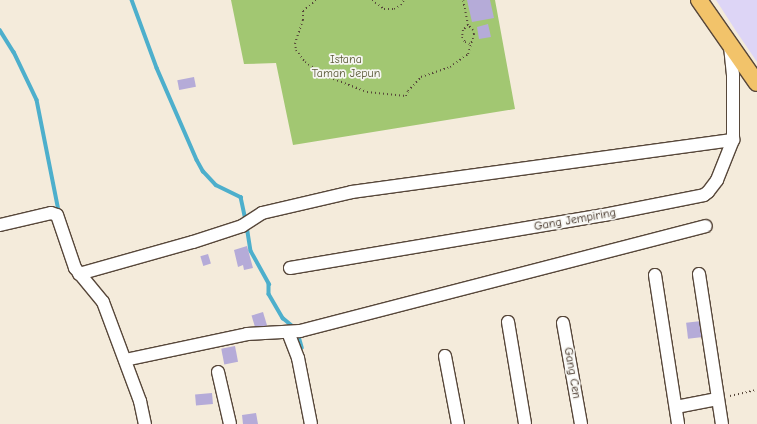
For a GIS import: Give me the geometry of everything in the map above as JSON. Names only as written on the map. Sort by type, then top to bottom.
[{"type":"main road","points":[[699,0],[757,83]]},
{"type":"street","name":"Gang Jempiring","points":[[290,268],[604,215],[704,195],[717,180],[733,140],[733,75],[730,46]]},
{"type":"street","points":[[80,274],[193,242],[246,224],[262,213],[352,192],[733,140]]},
{"type":"street","points":[[0,226],[56,214],[75,268],[103,302],[140,400],[145,424]]},
{"type":"street","points":[[125,360],[247,334],[293,331],[706,226]]},
{"type":"street","points":[[699,274],[722,424]]},
{"type":"street","points":[[655,275],[678,424]]},
{"type":"street","points":[[508,322],[525,424]]},
{"type":"street","name":"Gang Cen","points":[[564,323],[581,424]]},
{"type":"street","points":[[293,331],[311,424]]},
{"type":"street","points":[[445,356],[458,424]]},
{"type":"street","points":[[218,372],[230,424]]},
{"type":"street","points":[[676,407],[717,399]]},
{"type":"path","points":[[316,0],[303,10],[303,20],[295,43],[296,50],[304,62],[326,76],[367,92],[406,96],[408,91],[421,77],[450,67],[468,54],[474,34],[473,30],[468,25],[463,0]]},
{"type":"path","points":[[372,0],[384,9],[394,9],[401,5],[404,0]]},
{"type":"path","points":[[468,25],[463,30],[462,37],[465,42],[470,44]]},
{"type":"path","points":[[717,399],[757,390]]},
{"type":"shaded area","points":[[716,0],[757,0],[757,62],[736,31]]},
{"type":"green space","name":"Istana Taman Jepun","points":[[231,0],[495,0],[515,109],[293,145],[276,63],[244,64]]},
{"type":"building","points":[[467,0],[490,0],[494,18],[472,22]]},
{"type":"building","points":[[488,24],[491,37],[479,39],[477,27]]},
{"type":"building","points":[[194,77],[196,87],[179,90],[177,80]]},
{"type":"building","points":[[247,246],[253,268],[244,270],[243,265],[238,267],[234,250]]},
{"type":"building","points":[[208,254],[211,264],[203,266],[200,256]]},
{"type":"building","points":[[263,312],[267,325],[256,329],[252,316]]},
{"type":"building","points":[[701,321],[703,337],[688,339],[686,323]]},
{"type":"building","points":[[235,346],[238,362],[224,364],[221,349]]},
{"type":"building","points":[[212,393],[213,404],[196,405],[195,394]]},
{"type":"building","points":[[256,413],[258,424],[243,424],[242,415]]},
{"type":"waterway","points":[[132,0],[157,68],[197,160],[203,171],[216,185],[241,197],[246,220]]},
{"type":"waterway","points":[[0,30],[14,52],[37,100],[59,211]]},
{"type":"waterway","points":[[247,226],[251,251],[269,284],[269,294],[283,318],[295,328]]},
{"type":"waterway","points":[[298,333],[302,347]]}]
